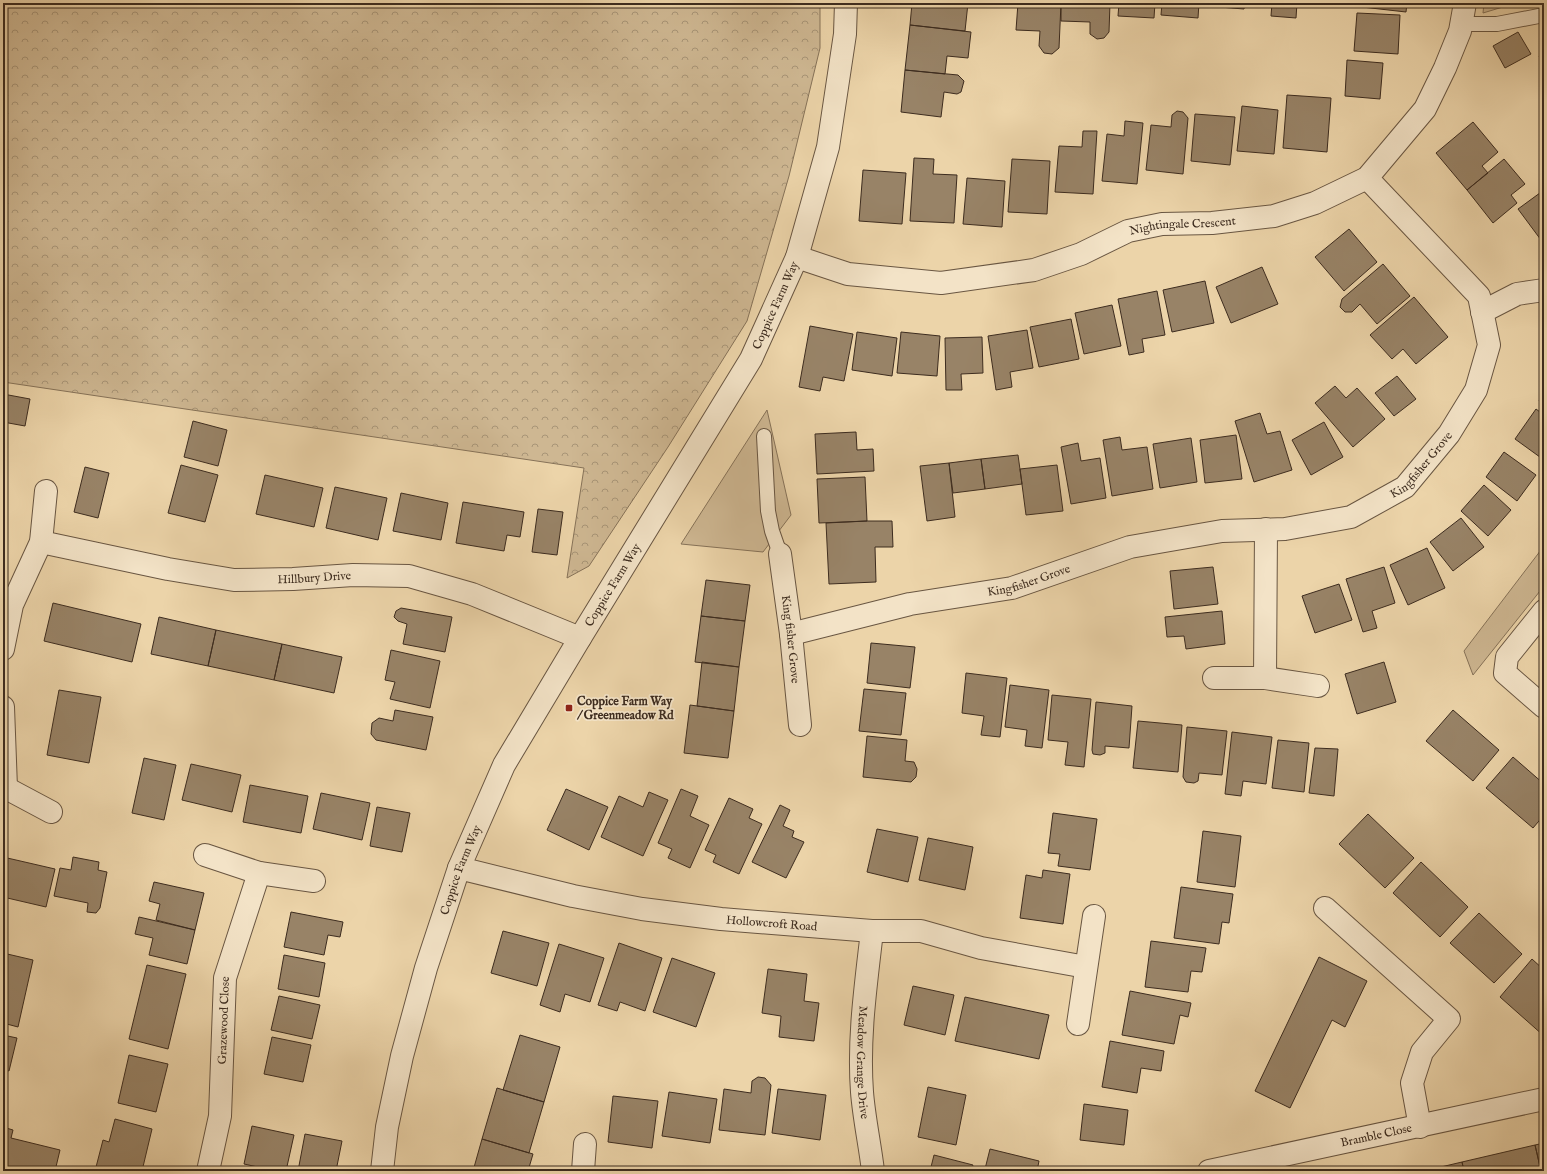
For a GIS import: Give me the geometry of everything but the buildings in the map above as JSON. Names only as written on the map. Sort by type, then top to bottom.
[{"type":"street","name":"Coppice Farm Way","points":[[382,1171],[387,1127],[402,1056],[426,968],[459,868],[504,765],[751,359],[797,257],[828,147],[845,34],[846,3]]},
{"type":"street","name":"Nightingale Crescent","points":[[797,257],[848,274],[941,283],[1034,270],[1081,254],[1128,231],[1162,224],[1212,223],[1274,216],[1315,204],[1367,178],[1425,109],[1460,31],[1463,13]]},
{"type":"street","name":"Kingfisher Grove","points":[[791,634],[910,604],[1012,588],[1130,547],[1222,531],[1286,529],[1351,517],[1405,486],[1449,434],[1476,390],[1489,345],[1478,296],[1367,178]]},
{"type":"street","points":[[1482,312],[1516,294],[1544,290]]},
{"type":"street","points":[[3,649],[12,605],[41,542],[46,491]]},
{"type":"street","points":[[1265,678],[1266,529]]},
{"type":"street","name":"Hillbury Drive","points":[[41,542],[168,569],[234,580],[293,579],[354,575],[409,576],[472,594],[580,638]]},
{"type":"street","name":"King fisher Grove","points":[[780,554],[791,634],[800,725]]},
{"type":"street","points":[[1544,611],[1507,657],[1505,673],[1544,707]]},
{"type":"street","points":[[1214,678],[1265,678],[1318,686]]},
{"type":"street","points":[[3,707],[4,788],[51,812]]},
{"type":"street","points":[[204,855],[259,873],[314,881]]},
{"type":"street","name":"Hollowcroft Road","points":[[459,868],[572,896],[642,909],[721,919],[872,931],[921,931],[981,948],[1086,967]]},
{"type":"street","name":"Grazewood Close","points":[[208,1171],[220,1116],[225,978],[259,873]]},
{"type":"street","points":[[1325,908],[1449,1019],[1422,1052],[1412,1083],[1420,1127]]},
{"type":"street","points":[[1078,1024],[1094,916]]},
{"type":"street","name":"Meadow Grange Drive","points":[[872,931],[861,1043],[862,1092],[873,1171]]},
{"type":"street","name":"Bramble Close","points":[[1209,1171],[1420,1127],[1544,1099]]},
{"type":"street","points":[[583,1171],[585,1144]]},
{"type":"lane","points":[[1463,13],[1497,24],[1544,16]]},
{"type":"lane","points":[[764,436],[768,510],[772,531],[780,554]]},
{"type":"green space","points":[[3,3],[820,3],[820,48],[789,176],[747,321],[668,447],[589,566],[567,578],[584,468],[3,382]]},
{"type":"green space","points":[[1484,3],[1516,3],[1483,13]]},
{"type":"green space","points":[[767,410],[791,515],[763,552],[681,544]]},
{"type":"green space","points":[[1544,546],[1544,586],[1473,675],[1464,651]]},
{"type":"place","name":"Coppice Farm Way / Greenmeadow Rd","points":[[569,708]]}]
